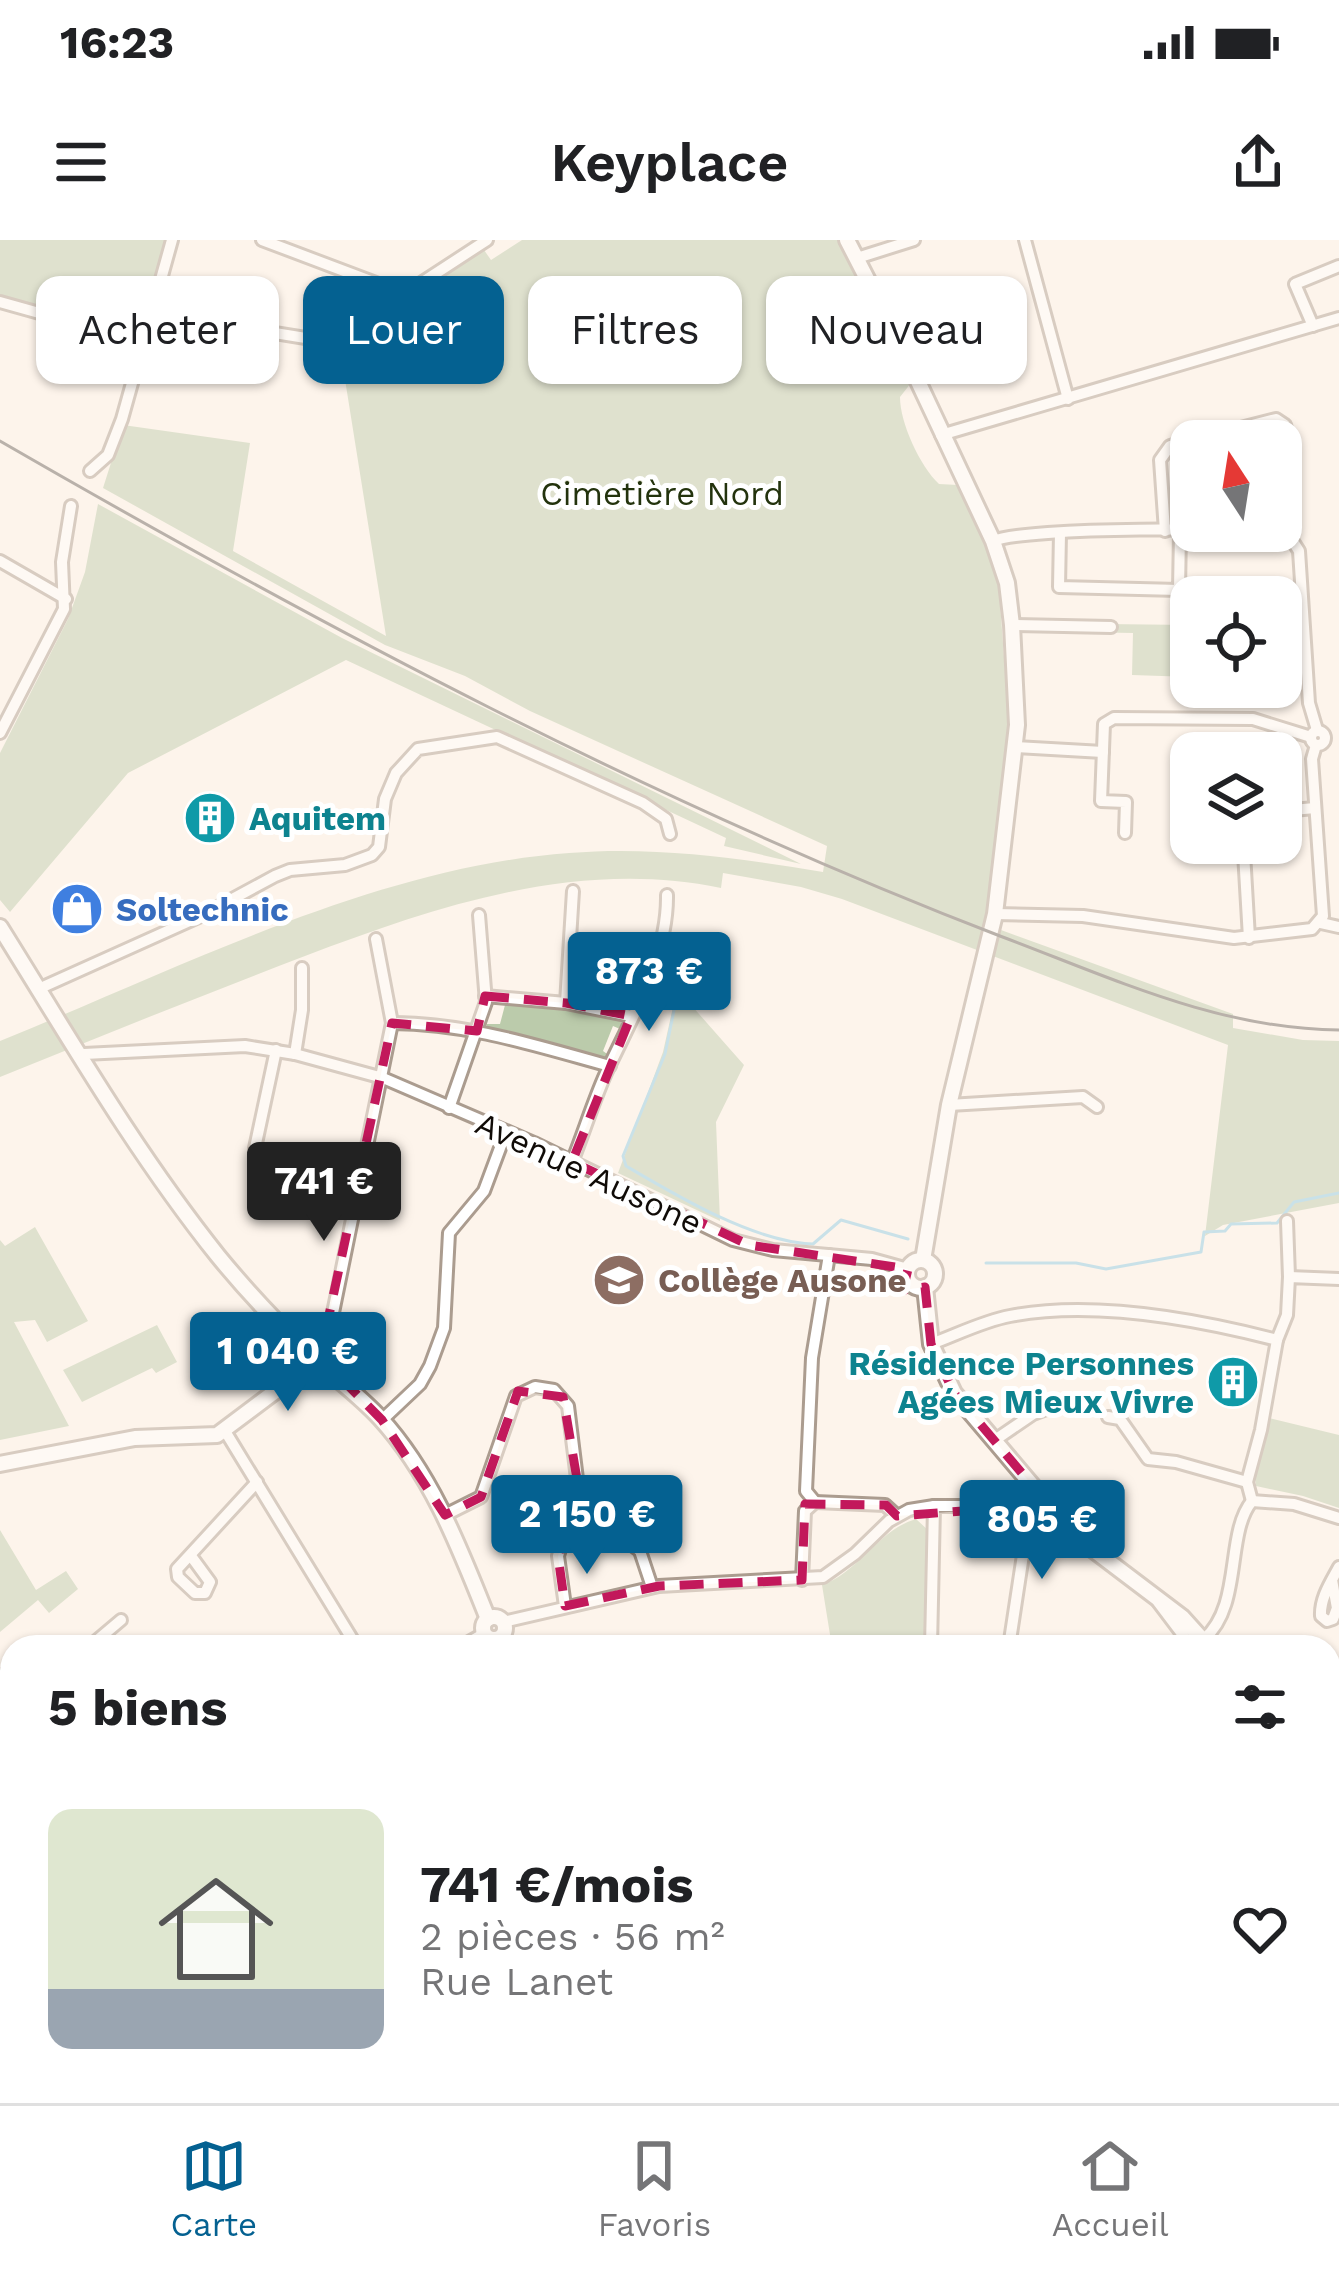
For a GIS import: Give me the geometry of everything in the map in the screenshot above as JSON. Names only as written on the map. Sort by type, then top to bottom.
[{"type":"street","points":[[162,276],[172,240]]},
{"type":"street","points":[[262,240],[357,276]]},
{"type":"street","points":[[432,276],[487,240]]},
{"type":"street","points":[[847,240],[993,542],[1007,583],[1012,626],[1015,747],[996,929],[949,1105],[923,1260]]},
{"type":"street","points":[[856,259],[914,240]]},
{"type":"street","points":[[1025,240],[1068,399]]},
{"type":"street","points":[[1313,326],[1294,284],[1339,266]]},
{"type":"street","points":[[0,302],[36,312]]},
{"type":"street","points":[[941,435],[1339,319]]},
{"type":"street","points":[[90,471],[108,455],[130,384]]},
{"type":"street","points":[[1166,531],[1160,460],[1170,446]]},
{"type":"street","points":[[0,733],[66,599],[62,562],[71,506]]},
{"type":"street","points":[[993,542],[1060,533],[1170,531]]},
{"type":"street","points":[[1060,533],[1059,587],[1179,590],[1180,552]]},
{"type":"street","points":[[1299,552],[1309,703],[1317,737],[1312,759],[1321,922]]},
{"type":"street","points":[[0,561],[66,599]]},
{"type":"street","points":[[1012,626],[1111,627]]},
{"type":"street","points":[[1125,833],[1126,802],[1100,801],[1104,724],[1114,718],[1253,719],[1317,737],[1339,733]]},
{"type":"street","points":[[40,985],[203,915],[275,876],[345,866],[372,856],[379,847],[386,799],[396,772],[418,749],[497,737],[643,803],[665,820],[670,834]]},
{"type":"street","points":[[1015,747],[1103,752]]},
{"type":"street","points":[[1302,809],[1315,808]]},
{"type":"street","points":[[1245,864],[1249,938]]},
{"type":"street","points":[[566,1003],[573,891]]},
{"type":"street","points":[[572,1162],[663,929],[667,895]]},
{"type":"street","points":[[0,913],[81,1053]]},
{"type":"street","points":[[995,914],[1083,916],[1249,938],[1312,929],[1321,922]]},
{"type":"street","points":[[449,1108],[485,996],[479,915]]},
{"type":"street","points":[[1321,922],[1339,928]]},
{"type":"street","points":[[0,927],[64,1017],[91,1076],[142,1155],[219,1257],[382,1420],[445,1515],[496,1632],[565,1606],[652,1587],[802,1580],[831,1574],[897,1516],[934,1506],[1029,1508],[1040,1514],[1049,1508]]},
{"type":"street","points":[[0,1464],[135,1438],[211,1436],[225,1431],[326,1352],[392,1023],[376,939]]},
{"type":"street","points":[[295,1054],[302,968]]},
{"type":"street","points":[[485,996],[566,1003],[631,1016]]},
{"type":"street","points":[[392,1023],[438,1023],[477,1030],[610,1066]]},
{"type":"street","name":"Avenue Ausone","points":[[81,1053],[244,1046],[295,1054],[383,1078],[733,1240],[773,1250],[872,1259],[908,1269]]},
{"type":"street","points":[[255,1148],[276,1050]]},
{"type":"street","points":[[949,1105],[1083,1097],[1097,1107]]},
{"type":"street","points":[[382,1420],[420,1384],[430,1366],[444,1328],[449,1233],[484,1191],[506,1132]]},
{"type":"street","points":[[1252,1501],[1247,1482],[1277,1340],[1287,1315],[1287,1221]]},
{"type":"street","points":[[815,1502],[806,1491],[810,1395],[829,1255]]},
{"type":"street","points":[[914,1262],[932,1264],[933,1282],[925,1288],[911,1283],[908,1269],[914,1262]]},
{"type":"street","points":[[1289,1277],[1339,1279]]},
{"type":"street","points":[[925,1288],[931,1345],[953,1393],[1037,1491],[1049,1497],[1049,1508],[1075,1536],[1156,1599],[1187,1635]]},
{"type":"street","points":[[931,1345],[1006,1317],[1064,1310],[1211,1323],[1277,1340]]},
{"type":"street","points":[[445,1515],[482,1497],[516,1396],[535,1387],[554,1390],[568,1406],[578,1487],[558,1556],[565,1606]]},
{"type":"street","points":[[994,1440],[1033,1414],[1058,1405]]},
{"type":"street","points":[[1108,1417],[1120,1419],[1148,1459],[1247,1482]]},
{"type":"street","points":[[225,1431],[350,1635]]},
{"type":"street","points":[[190,1556],[257,1482]]},
{"type":"street","points":[[1011,1635],[1028,1498],[1037,1491]]},
{"type":"street","points":[[1252,1501],[1294,1504],[1339,1518]]},
{"type":"street","points":[[1206,1635],[1220,1620],[1244,1512],[1252,1501]]},
{"type":"street","points":[[802,1580],[805,1510],[815,1502],[885,1504],[897,1516]]},
{"type":"street","points":[[931,1635],[934,1506]]},
{"type":"street","points":[[623,1538],[640,1551],[652,1587]]},
{"type":"street","points":[[1332,1580],[1339,1567]]},
{"type":"street","points":[[103,1635],[121,1620]]},
{"type":"highlighted area","points":[[485,996],[566,1003],[631,1016],[572,1162],[749,1245],[908,1269],[903,1290],[925,1287],[931,1344],[954,1393],[1037,1491],[1028,1506],[897,1516],[886,1505],[805,1504],[802,1580],[659,1586],[565,1606],[558,1556],[579,1491],[563,1397],[518,1391],[481,1497],[445,1515],[382,1420],[320,1357],[392,1023],[477,1031]]},
{"type":"green space","points":[[0,240],[167,240],[157,276],[36,276],[36,308],[0,298]]},
{"type":"green space","name":"Cimetière Nord","points":[[522,240],[837,240],[856,276],[766,276],[766,384],[910,384],[900,397],[912,444],[939,484],[958,485],[998,575],[1009,725],[987,918],[1001,930],[1233,1014],[1233,1028],[1339,1041],[1339,1203],[1223,1225],[1205,1236],[1228,1045],[842,899],[723,873],[721,888],[614,879],[561,883],[457,905],[305,956],[0,1077],[0,1041],[278,925],[423,878],[496,862],[601,851],[696,855],[823,872],[827,846],[530,711],[465,676],[385,645],[103,488],[123,425],[250,443],[233,551],[386,636],[346,384],[504,384],[504,276],[443,276],[484,250],[491,260]]},
{"type":"green space","points":[[98,504],[342,638],[801,864],[724,846],[726,838],[346,660],[128,773],[10,912],[0,900],[0,753],[68,619],[85,572]]},
{"type":"green space","points":[[1018,623],[1170,625],[1170,676],[1132,675],[1133,633],[1018,631]]},
{"type":"green space","points":[[677,989],[744,1065],[716,1122],[720,1221],[618,1173],[663,1052]]},
{"type":"green space","points":[[498,1000],[617,1017],[623,1025],[620,1029],[613,1026],[603,1051],[610,1056],[603,1059],[488,1029],[486,1024],[500,1024],[505,1005],[493,1004]]},
{"type":"green space","points":[[35,1227],[88,1321],[47,1342],[35,1320],[14,1322],[69,1426],[0,1440],[0,1240],[5,1246]]},
{"type":"green space","points":[[157,1325],[177,1362],[156,1373],[152,1368],[82,1402],[63,1370]]},
{"type":"green space","points":[[1269,1418],[1339,1435],[1339,1508],[1256,1486],[1254,1472]]},
{"type":"green space","points":[[916,1519],[929,1531],[926,1635],[830,1635],[822,1585],[847,1571],[903,1524]]},
{"type":"green space","points":[[0,1530],[36,1590],[66,1571],[78,1589],[49,1613],[38,1600],[0,1632]]},
{"type":"waterway","points":[[678,991],[665,1054],[623,1156],[626,1166],[716,1216],[766,1235],[813,1244],[841,1220],[908,1239]]},
{"type":"waterway","points":[[986,1263],[1076,1263],[1106,1269],[1201,1252],[1204,1232],[1225,1231],[1231,1224],[1277,1223],[1294,1202],[1339,1193]]},
{"type":"tram line","points":[[0,441],[366,644],[742,828],[870,884],[1166,998],[1251,1021],[1339,1030]]},
{"type":"place","name":"Aquitem","points":[[210,818]]},
{"type":"place","name":"Soltechnic","points":[[77,909]]},
{"type":"place","name":"Collège Ausone","points":[[619,1280]]},
{"type":"place","name":"Résidence Personnes Agées Mieux Vivre","points":[[1233,1382]]}]
